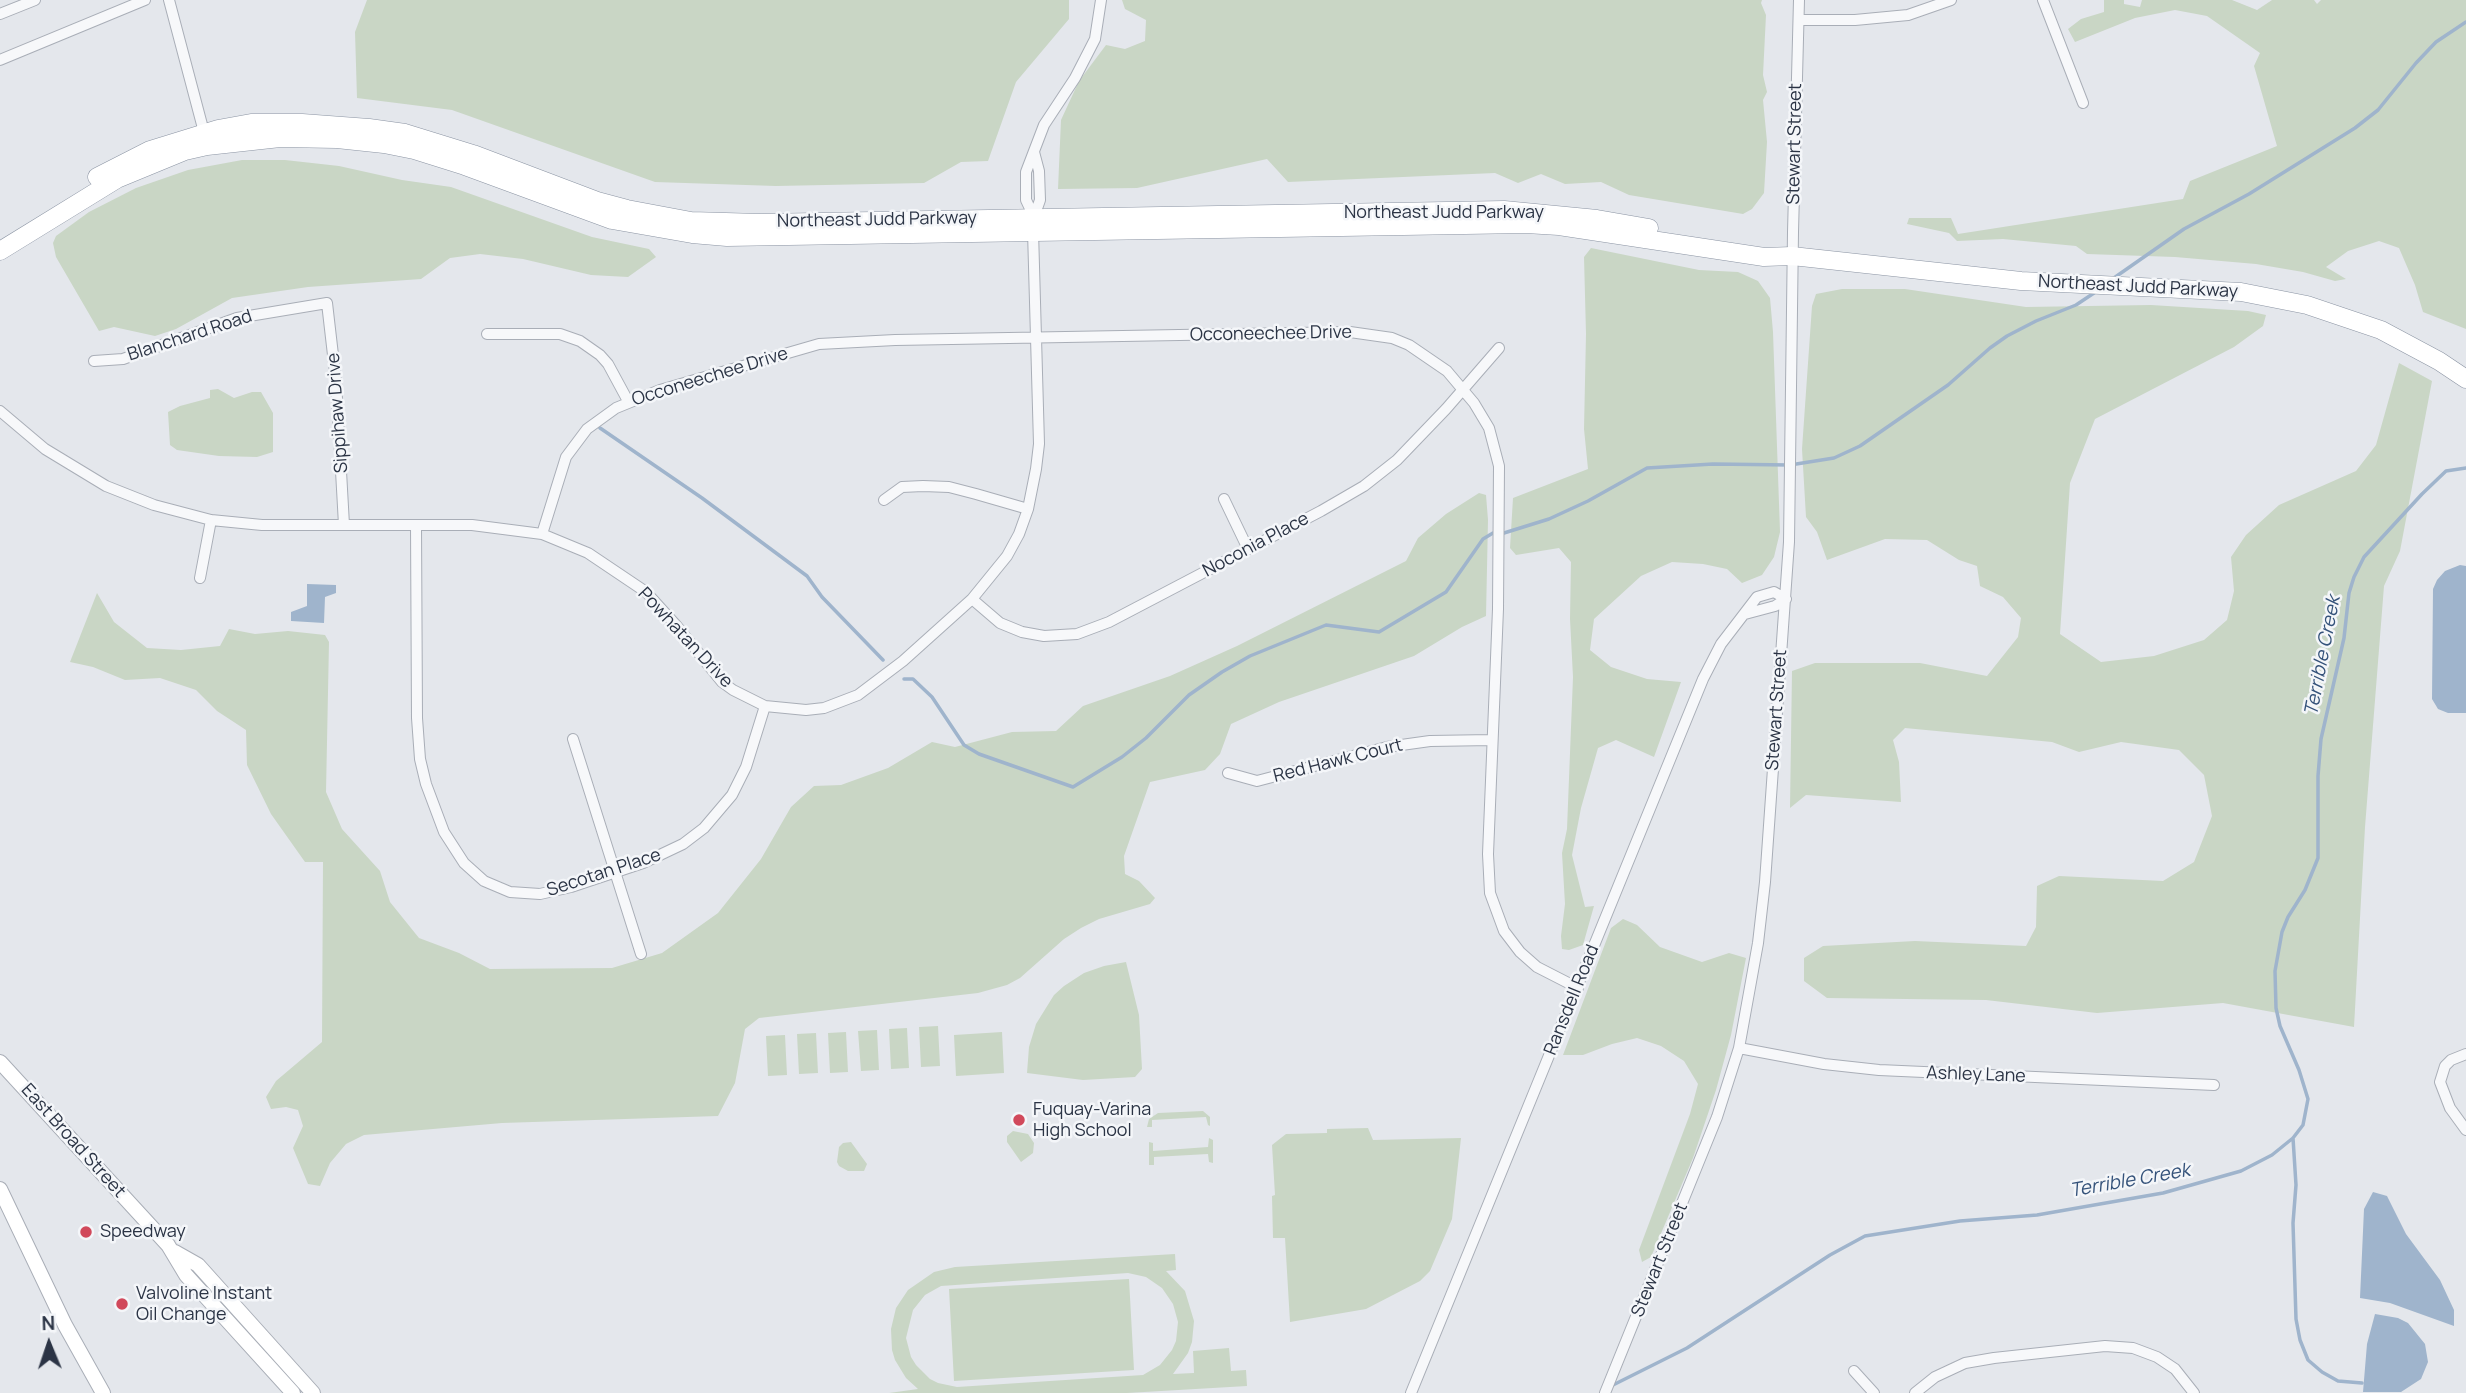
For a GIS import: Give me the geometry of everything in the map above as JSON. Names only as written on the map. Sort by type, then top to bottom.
[{"type":"highway","name":"Northeast Judd Parkway","points":[[0,251],[117,179],[206,139],[251,123],[338,124],[405,134],[473,154],[597,201],[691,221],[1033,224],[1504,210],[1597,219],[1765,247],[1792,256],[2021,281],[2241,292],[2307,305],[2381,330],[2466,379]]},
{"type":"highway","name":"Northeast Judd Parkway","points":[[0,240],[120,164],[150,150],[206,139]]},
{"type":"main road","name":"East Broad Street","points":[[3,1073],[173,1252],[186,1275],[293,1393]]},
{"type":"main road","points":[[0,1189],[70,1335],[103,1393]]},
{"type":"main road","name":"East Broad Street","points":[[173,1252],[198,1265],[313,1393]]},
{"type":"street","points":[[0,15],[35,0]]},
{"type":"street","points":[[0,60],[145,0]]},
{"type":"street","points":[[169,0],[206,139]]},
{"type":"street","name":"Powhatan Drive","points":[[0,411],[45,449],[106,486],[154,505],[211,520],[262,525],[472,524],[541,534],[589,553],[646,592],[722,682],[748,699],[765,706],[806,710],[824,708],[858,695],[903,661],[972,599],[1007,556],[1019,534],[1037,469],[1039,444],[1033,224],[1040,200],[1039,172],[1034,152],[1044,125],[1095,39],[1101,0]]},
{"type":"street","name":"Stewart Street","points":[[1605,1393],[1700,1165],[1739,1048],[1752,980],[1765,882],[1786,599],[1791,469],[1792,256],[1799,0]]},
{"type":"street","points":[[1799,20],[1855,20],[1908,15],[1951,0]]},
{"type":"street","points":[[2043,0],[2083,103]]},
{"type":"street","name":"Blanchard Road","points":[[94,361],[123,359],[237,318],[327,303]]},
{"type":"street","name":"Sippihaw Drive","points":[[327,303],[337,394],[344,525]]},
{"type":"street","name":"Occoneechee Drive","points":[[541,534],[566,457],[587,429],[628,401],[819,344],[1035,337],[1350,332],[1392,338],[1426,354],[1447,370],[1489,428],[1497,454],[1500,478],[1498,608],[1488,867],[1494,909],[1511,942],[1520,952],[1537,967],[1578,988]]},
{"type":"street","points":[[487,334],[560,334],[580,341],[608,364],[628,401]]},
{"type":"street","name":"Noconia Place","points":[[972,599],[1000,623],[1022,632],[1044,636],[1077,634],[1109,622],[1343,499],[1381,474],[1446,409],[1499,348]]},
{"type":"street","points":[[884,500],[902,487],[923,486],[949,488],[1028,509]]},
{"type":"street","points":[[1224,499],[1248,550]]},
{"type":"street","points":[[200,578],[211,520]]},
{"type":"street","name":"Secotan Place","points":[[416,525],[418,741],[426,784],[444,832],[473,873],[484,881],[510,892],[532,894],[553,891],[671,851],[693,837],[715,817],[732,795],[746,767],[765,706]]},
{"type":"street","name":"Ransdell Road","points":[[1411,1393],[1703,679],[1721,644],[1745,614],[1775,606],[1786,599]]},
{"type":"street","points":[[573,738],[641,954]]},
{"type":"street","name":"Red Hawk Court","points":[[1228,774],[1257,781],[1387,747],[1430,741],[1492,740]]},
{"type":"street","name":"Ashley Lane","points":[[1739,1048],[1824,1064],[1878,1070],[2214,1085]]},
{"type":"street","points":[[2466,1054],[2451,1060],[2445,1066],[2440,1082],[2450,1108],[2466,1130]]},
{"type":"street","points":[[1915,1393],[1950,1369],[1979,1360],[2105,1346],[2133,1348],[2157,1357],[2175,1369],[2194,1393]]},
{"type":"street","points":[[1854,1371],[1874,1393]]},
{"type":"green space","points":[[367,0],[1069,0],[1069,19],[1016,82],[988,161],[961,162],[924,183],[776,186],[655,182],[452,110],[357,98],[355,32]]},
{"type":"green space","points":[[1122,0],[1762,0],[1766,15],[1763,75],[1767,92],[1763,100],[1767,142],[1764,193],[1752,209],[1743,214],[1629,195],[1601,182],[1565,184],[1541,174],[1518,183],[1495,173],[1288,182],[1267,159],[1137,188],[1058,189],[1061,120],[1079,81],[1106,45],[1125,49],[1145,41],[1146,20],[1125,9]]},
{"type":"green space","points":[[2104,0],[2124,0],[2124,4],[2140,7],[2142,0],[2232,0],[2257,10],[2272,0],[2314,0],[2317,4],[2321,0],[2466,0],[2466,329],[2423,312],[2399,248],[2379,241],[2348,251],[2326,267],[2346,279],[2335,281],[2256,264],[2175,257],[2087,254],[2076,246],[2003,239],[1957,241],[1949,233],[1907,224],[1909,218],[1951,218],[1958,234],[2183,199],[2190,181],[2277,146],[2254,66],[2260,53],[2207,16],[2175,10],[2135,18],[2075,42],[2068,29],[2081,19],[2104,12]]},
{"type":"green space","points":[[242,160],[285,160],[339,166],[402,180],[451,187],[592,237],[649,249],[656,257],[628,277],[591,275],[523,259],[480,254],[450,258],[421,279],[308,287],[232,298],[176,329],[155,336],[114,327],[99,331],[56,257],[53,243],[56,236],[89,212],[136,188],[188,170]]},
{"type":"green space","points":[[1591,248],[1699,270],[1738,272],[1758,281],[1770,298],[1780,532],[1774,557],[1762,575],[1742,583],[1727,569],[1672,562],[1641,576],[1594,619],[1590,650],[1611,667],[1647,679],[1681,682],[1654,757],[1616,740],[1598,748],[1581,808],[1572,855],[1585,907],[1594,906],[1583,945],[1569,950],[1562,949],[1561,936],[1565,904],[1562,853],[1567,829],[1573,677],[1571,562],[1559,548],[1516,555],[1510,548],[1513,498],[1588,469],[1584,429],[1584,257]]},
{"type":"green space","points":[[1842,289],[1905,289],[2026,307],[2151,305],[2248,311],[2266,315],[2263,326],[2234,347],[2095,419],[2070,483],[2060,634],[2101,662],[2154,656],[2204,640],[2227,620],[2234,591],[2231,557],[2246,535],[2279,505],[2356,471],[2376,445],[2399,363],[2432,381],[2400,551],[2384,586],[2365,827],[2354,1027],[2223,1003],[2097,1013],[1986,1000],[1827,998],[1804,981],[1804,958],[1823,946],[1915,941],[2026,946],[2036,927],[2037,886],[2059,876],[2163,881],[2194,862],[2212,816],[2204,775],[2179,750],[2121,742],[2079,752],[2052,742],[1905,728],[1893,740],[1899,762],[1901,802],[1806,795],[1790,808],[1792,671],[1815,663],[1920,663],[1987,676],[2018,637],[2021,618],[2003,597],[1980,586],[1977,566],[1959,560],[1927,540],[1885,539],[1827,560],[1817,532],[1806,517],[1802,449],[1812,306],[1816,294]]},
{"type":"green space","points":[[218,389],[234,398],[261,392],[273,413],[273,452],[257,457],[219,456],[177,450],[170,445],[168,412],[210,398],[210,390]]},
{"type":"green space","points":[[1479,493],[1486,495],[1488,520],[1486,616],[1414,656],[1279,702],[1231,724],[1220,754],[1205,770],[1150,782],[1124,856],[1125,874],[1139,881],[1155,898],[1150,904],[1099,919],[1081,928],[1064,939],[1020,978],[1007,985],[978,993],[759,1018],[745,1029],[735,1083],[718,1116],[502,1123],[364,1135],[346,1144],[330,1163],[320,1186],[308,1184],[293,1148],[303,1126],[298,1110],[286,1107],[271,1109],[266,1097],[276,1081],[322,1042],[323,862],[305,862],[271,814],[247,765],[246,730],[217,711],[196,690],[160,678],[125,680],[93,667],[70,662],[97,593],[114,622],[147,648],[181,650],[220,646],[229,629],[255,634],[288,631],[325,635],[329,642],[326,792],[342,829],[380,871],[390,902],[419,938],[459,953],[490,969],[612,968],[662,953],[718,913],[761,859],[791,807],[814,786],[841,785],[888,768],[932,742],[955,747],[1012,732],[1056,731],[1083,706],[1170,676],[1237,646],[1406,561],[1418,538],[1446,514]]},
{"type":"green space","points":[[1623,919],[1637,925],[1660,947],[1702,962],[1729,953],[1746,958],[1731,1035],[1693,1158],[1651,1257],[1642,1262],[1639,1250],[1690,1114],[1698,1084],[1684,1061],[1661,1046],[1637,1038],[1583,1055],[1563,1055],[1611,928]]},
{"type":"green space","points":[[1126,962],[1139,1015],[1142,1069],[1135,1077],[1083,1080],[1027,1073],[1029,1047],[1036,1024],[1054,995],[1084,973]]},
{"type":"green space","points":[[938,1026],[940,1066],[921,1067],[919,1027]]},
{"type":"green space","points":[[907,1028],[909,1068],[891,1069],[889,1029]]},
{"type":"green space","points":[[877,1030],[879,1070],[861,1071],[858,1031]]},
{"type":"green space","points":[[846,1032],[848,1072],[830,1073],[828,1033]]},
{"type":"green space","points":[[1002,1032],[1004,1073],[956,1076],[954,1035]]},
{"type":"green space","points":[[816,1033],[818,1073],[799,1074],[797,1034]]},
{"type":"green space","points":[[785,1035],[787,1075],[768,1076],[766,1036]]},
{"type":"green space","points":[[1203,1111],[1210,1117],[1210,1126],[1206,1117],[1152,1120],[1152,1127],[1147,1127],[1149,1119],[1158,1113]]},
{"type":"green space","points":[[1368,1128],[1373,1140],[1461,1138],[1452,1219],[1430,1271],[1420,1281],[1366,1309],[1290,1322],[1285,1238],[1273,1238],[1272,1196],[1275,1195],[1272,1145],[1286,1134]]},
{"type":"green space","points":[[1013,1131],[1028,1134],[1034,1143],[1033,1153],[1021,1162],[1007,1142],[1007,1136]]},
{"type":"green space","points":[[1209,1138],[1213,1140],[1213,1163],[1209,1162],[1208,1154],[1154,1157],[1154,1165],[1149,1165],[1149,1142],[1153,1143],[1153,1151],[1208,1147]]},
{"type":"green space","points":[[851,1142],[867,1164],[864,1171],[848,1171],[837,1162],[839,1147],[843,1143]]},
{"type":"green space","points":[[1175,1254],[1176,1270],[1166,1271],[1185,1291],[1194,1321],[1188,1353],[1173,1374],[1194,1373],[1193,1351],[1229,1348],[1231,1371],[1246,1370],[1247,1386],[1127,1393],[889,1393],[918,1389],[906,1378],[892,1350],[891,1329],[896,1308],[908,1290],[934,1272],[955,1267]],"holes":[[[1128,1273],[1146,1277],[1162,1288],[1173,1304],[1178,1322],[1172,1350],[1160,1365],[1143,1375],[957,1387],[930,1379],[911,1357],[906,1338],[913,1310],[925,1295],[941,1286]]]},
{"type":"green space","points":[[1129,1279],[1134,1370],[954,1381],[949,1289]]},
{"type":"water","points":[[2460,565],[2466,566],[2466,713],[2448,713],[2438,709],[2432,699],[2433,589],[2445,571]]},
{"type":"water","points":[[307,584],[336,585],[336,593],[325,597],[324,623],[291,621],[291,612],[307,606]]},
{"type":"water","points":[[2373,1192],[2387,1196],[2406,1234],[2440,1280],[2454,1310],[2454,1326],[2390,1303],[2360,1298],[2364,1209]]},
{"type":"water","points":[[2375,1314],[2398,1318],[2408,1323],[2425,1344],[2428,1362],[2421,1379],[2401,1392],[2363,1392],[2367,1344]]},
{"type":"waterway","points":[[2111,280],[2184,229],[2249,194],[2355,128],[2378,110],[2436,42],[2466,22]]},
{"type":"waterway","points":[[1504,533],[1549,519],[1647,468],[1713,464],[1790,465],[1834,458],[1860,446],[1948,385],[2007,336],[2076,305],[2097,291]]},
{"type":"waterway","points":[[600,428],[702,498],[807,576],[822,597],[883,660]]},
{"type":"waterway","name":"Terrible Creek","points":[[1611,1386],[1687,1348],[1830,1255],[1865,1236],[1960,1221],[2037,1215],[2163,1193],[2241,1171],[2272,1155],[2293,1138],[2303,1125],[2308,1099],[2280,1026],[2276,1008],[2275,971],[2282,932],[2305,890],[2318,858],[2321,739],[2344,638],[2349,593],[2364,557],[2422,494],[2446,471],[2466,468]]},
{"type":"waterway","points":[[904,679],[913,679],[932,697],[964,745],[979,754],[1073,787],[1122,757],[1146,738],[1189,695],[1250,656],[1326,625],[1379,632],[1446,592],[1483,539],[1493,533]]},
{"type":"waterway","points":[[2293,1138],[2296,1185],[2293,1223],[2296,1319],[2300,1340],[2308,1360],[2322,1372],[2338,1381],[2362,1383]]},
{"type":"place","name":"Fuquay-Varina High School","points":[[1019,1120]]},
{"type":"place","name":"Speedway","points":[[86,1232]]},
{"type":"place","name":"Valvoline Instant Oil Change","points":[[122,1304]]}]
